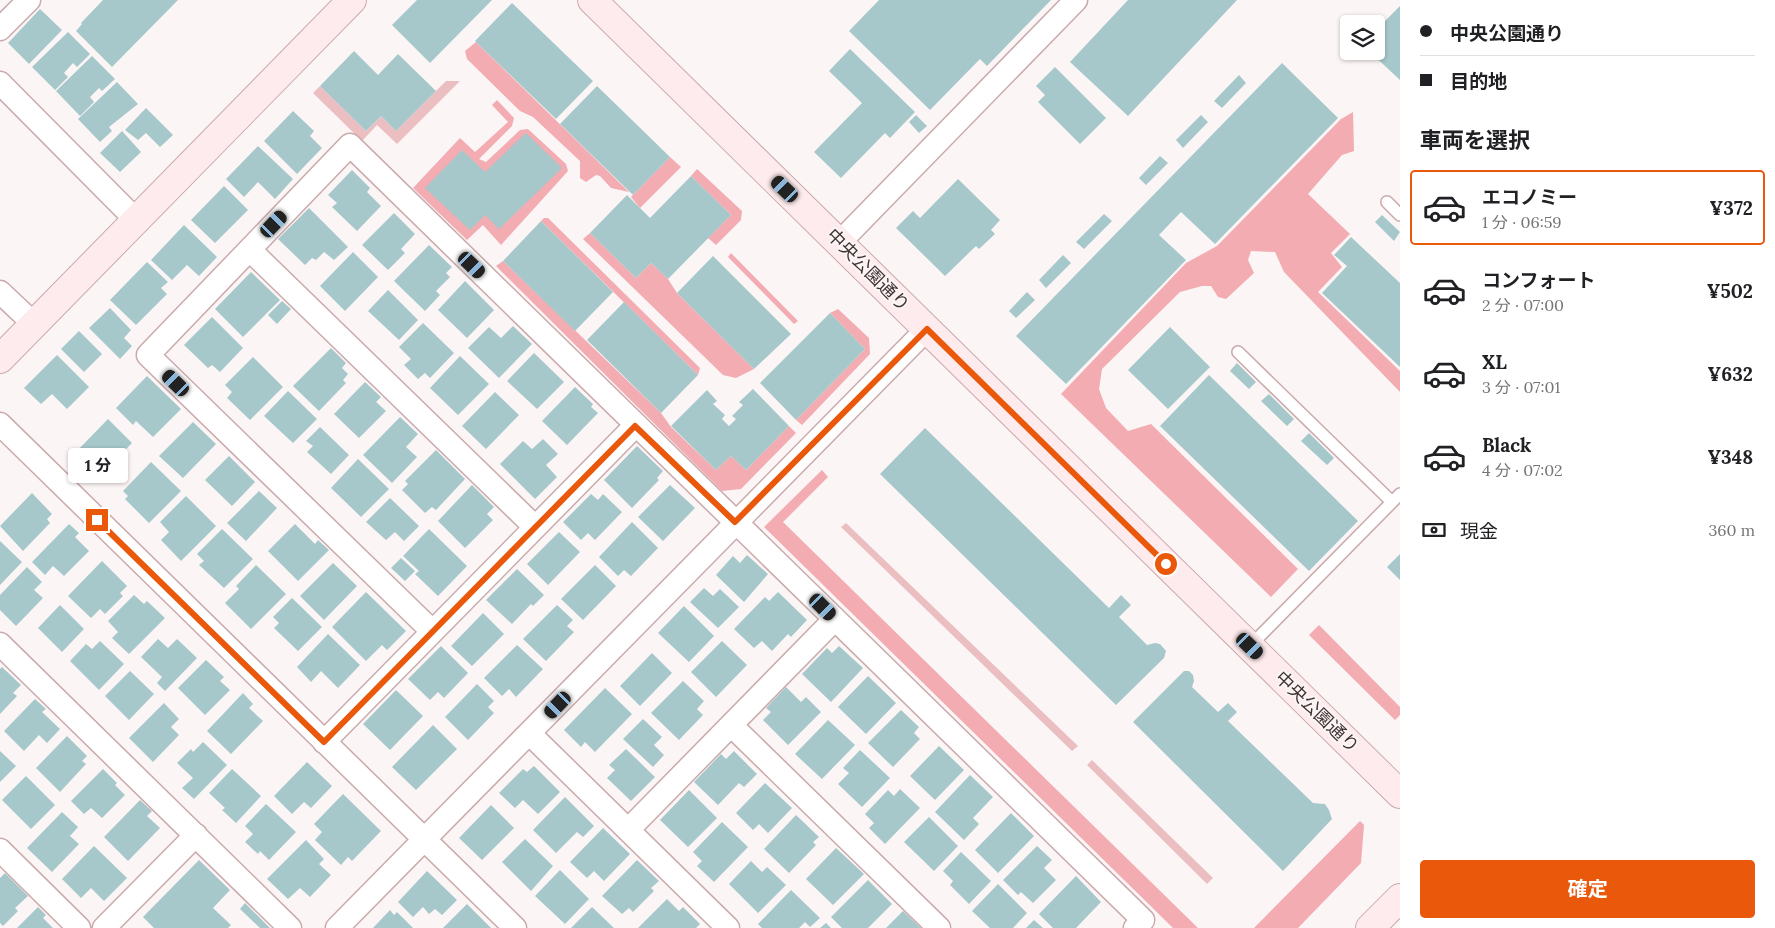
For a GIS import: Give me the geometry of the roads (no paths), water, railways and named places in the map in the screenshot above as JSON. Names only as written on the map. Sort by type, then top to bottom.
[{"type":"street","points":[[0,29],[28,0]]},
{"type":"street","points":[[0,359],[352,0]]},
{"type":"street","name":"中央公園通り","points":[[592,0],[1400,794]]},
{"type":"street","points":[[840,242],[1076,0]]},
{"type":"street","points":[[0,83],[137,220]]},
{"type":"street","points":[[432,631],[148,355],[350,145],[635,426],[1143,920],[1135,928]]},
{"type":"street","points":[[250,250],[534,527]]},
{"type":"street","points":[[0,292],[34,324]]},
{"type":"street","points":[[337,928],[927,329]]},
{"type":"street","points":[[0,424],[515,928]]},
{"type":"street","points":[[324,742],[635,426]]},
{"type":"street","points":[[628,830],[835,619]]},
{"type":"street","points":[[0,644],[290,928]]},
{"type":"street","points":[[732,726],[940,928]]},
{"type":"street","points":[[530,734],[728,928]]},
{"type":"street","points":[[104,928],[196,835]]},
{"type":"street","points":[[0,850],[79,928]]},
{"type":"street","points":[[1370,928],[1400,898]]},
{"type":"lane","points":[[1387,202],[1400,216]]},
{"type":"lane","points":[[1238,352],[1392,502]]},
{"type":"lane","points":[[1250,646],[1400,494]]}]
